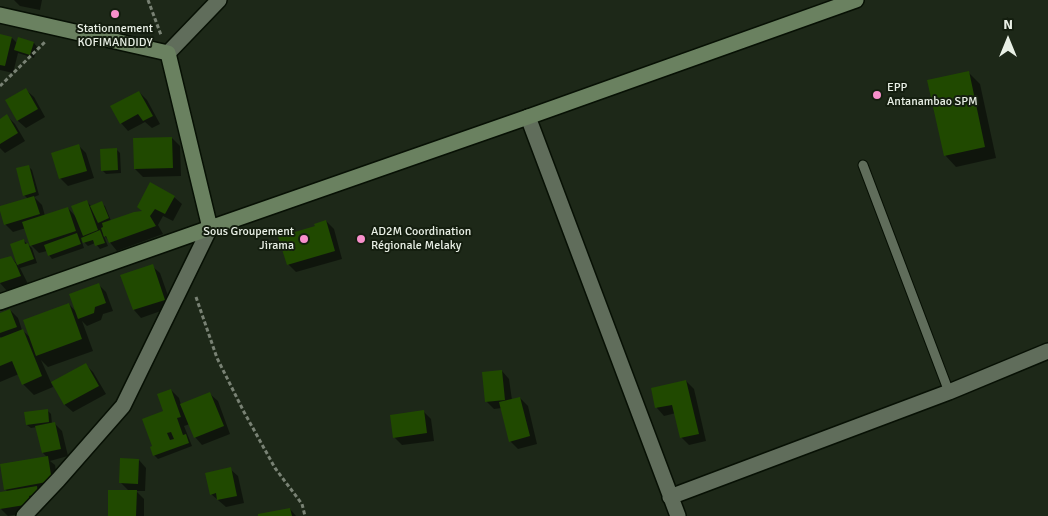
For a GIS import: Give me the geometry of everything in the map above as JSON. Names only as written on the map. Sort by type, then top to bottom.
[{"type":"main road","points":[[0,302],[856,0]]},
{"type":"main road","points":[[0,15],[168,52],[210,228]]},
{"type":"street","points":[[168,52],[219,0]]},
{"type":"street","points":[[528,117],[678,516]]},
{"type":"street","points":[[24,516],[123,406],[210,228]]},
{"type":"street","points":[[670,497],[949,392],[1048,351]]},
{"type":"lane","points":[[863,165],[949,392]]},
{"type":"path","points":[[148,0],[168,52]]},
{"type":"path","points":[[0,86],[60,28]]},
{"type":"path","points":[[188,275],[217,358],[275,468],[302,504],[305,516]]},
{"type":"building","points":[[0,34],[12,37],[5,66],[0,65]]},
{"type":"building","points":[[18,37],[34,42],[30,55],[14,50]]},
{"type":"building","points":[[969,71],[985,147],[944,156],[927,80]]},
{"type":"building","points":[[26,88],[38,109],[17,121],[5,100]]},
{"type":"building","points":[[139,91],[153,116],[143,121],[138,114],[120,124],[110,106]]},
{"type":"building","points":[[7,114],[18,133],[0,144],[0,119]]},
{"type":"building","points":[[172,137],[173,168],[134,169],[133,138]]},
{"type":"building","points":[[79,144],[87,171],[59,179],[51,153]]},
{"type":"building","points":[[117,148],[118,170],[101,171],[100,149]]},
{"type":"building","points":[[29,165],[36,192],[23,196],[16,168]]},
{"type":"building","points":[[150,182],[175,196],[165,214],[155,209],[150,216],[156,226],[109,243],[106,236],[104,237],[101,228],[103,227],[102,223],[142,211],[137,207]]},
{"type":"building","points":[[34,196],[40,214],[4,225],[0,206]]},
{"type":"building","points":[[87,200],[98,230],[83,236],[71,206]]},
{"type":"building","points":[[102,201],[109,218],[98,223],[90,206]]},
{"type":"building","points":[[68,207],[76,231],[30,246],[22,222]]},
{"type":"building","points":[[326,220],[335,251],[287,265],[278,237],[315,226],[314,224]]},
{"type":"building","points":[[100,230],[105,243],[95,246],[93,240],[83,243],[81,238]]},
{"type":"building","points":[[77,233],[81,244],[48,256],[44,245]]},
{"type":"building","points":[[24,239],[25,244],[28,243],[34,259],[17,265],[10,244]]},
{"type":"building","points":[[11,256],[21,276],[0,283],[0,259]]},
{"type":"building","points":[[153,264],[165,300],[133,310],[120,275]]},
{"type":"building","points":[[99,283],[106,303],[95,307],[94,313],[78,319],[69,294]]},
{"type":"building","points":[[69,303],[82,339],[36,356],[23,320]]},
{"type":"building","points":[[10,309],[17,327],[0,333],[0,313]]},
{"type":"building","points":[[23,329],[42,376],[22,385],[12,361],[0,366],[0,338]]},
{"type":"building","points":[[86,363],[99,386],[64,405],[51,382]]},
{"type":"building","points":[[502,370],[505,400],[485,402],[482,372]]},
{"type":"building","points":[[686,380],[699,434],[680,438],[672,405],[655,408],[651,388]]},
{"type":"building","points":[[171,389],[181,417],[177,418],[183,435],[186,434],[189,443],[153,456],[150,447],[152,446],[142,419],[163,411],[157,394]],"holes":[[[171,432],[174,439],[170,440],[167,433]]]},
{"type":"building","points":[[210,392],[224,426],[194,438],[180,404]]},
{"type":"building","points":[[520,397],[530,436],[509,442],[499,402]]},
{"type":"building","points":[[48,409],[49,422],[26,425],[24,412]]},
{"type":"building","points":[[424,410],[427,433],[393,438],[390,415]]},
{"type":"building","points":[[55,422],[61,449],[42,453],[35,426]]},
{"type":"building","points":[[48,456],[52,481],[4,490],[0,464]]},
{"type":"building","points":[[120,458],[139,459],[138,484],[119,483]]},
{"type":"building","points":[[231,467],[237,496],[217,500],[216,493],[210,495],[205,473]]},
{"type":"building","points":[[37,486],[38,494],[29,496],[31,504],[0,509],[0,492]]},
{"type":"building","points":[[108,490],[137,490],[136,516],[108,516]]},
{"type":"building","points":[[290,508],[292,516],[258,516],[258,514]]},
{"type":"place","name":"Stationnement KOFIMANDIDY","points":[[115,14]]},
{"type":"place","name":"EPP Antanambao SPM","points":[[877,95]]},
{"type":"place","name":"Sous Groupement Jirama","points":[[304,239]]},
{"type":"place","name":"AD2M Coordination Régionale Melaky","points":[[361,239]]}]
